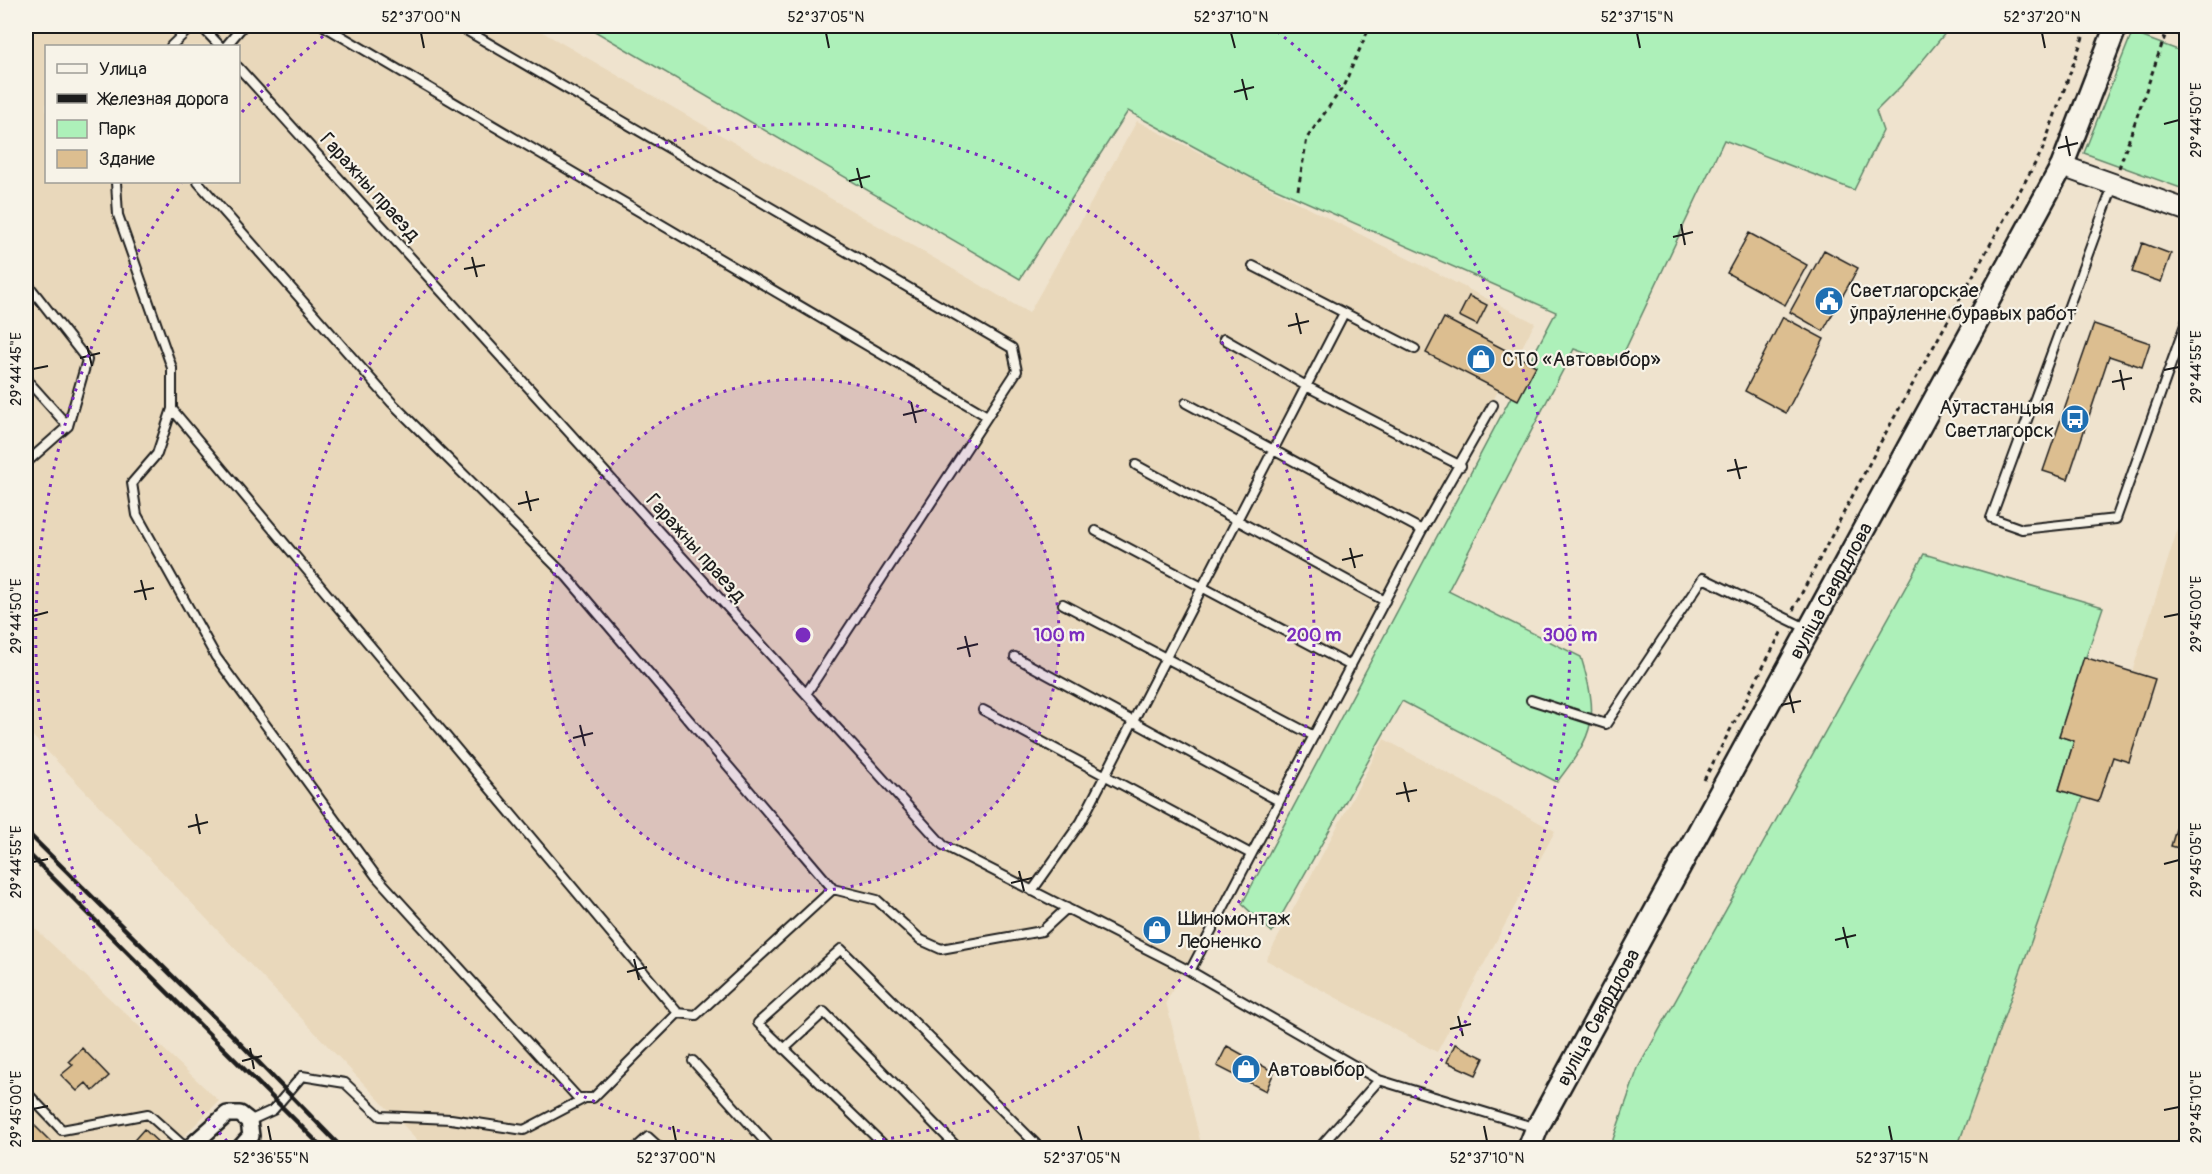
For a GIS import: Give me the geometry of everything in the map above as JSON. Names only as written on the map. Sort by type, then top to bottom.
[{"type":"main road","name":"вуліца Свярдлова","points":[[1529,1149],[1537,1128],[2062,166],[2116,26]]},
{"type":"street","points":[[2180,26],[2187,28]]},
{"type":"street","points":[[2062,166],[2187,210]]},
{"type":"street","points":[[188,1149],[227,1114],[240,1114],[249,1121],[251,1136],[240,1149]]},
{"type":"lane","points":[[172,45],[192,26]]},
{"type":"lane","points":[[201,26],[219,45]]},
{"type":"lane","points":[[227,45],[243,26]]},
{"type":"lane","points":[[324,26],[987,416]]},
{"type":"lane","points":[[459,26],[1012,348],[1017,371],[806,694]]},
{"type":"lane","name":"Гаражны праезд","points":[[240,69],[943,845],[1190,971],[1379,1080],[1537,1128]]},
{"type":"lane","points":[[116,183],[118,215],[172,368],[172,409],[157,454],[132,483],[137,515],[216,657],[376,876],[578,1098],[593,1098],[678,1013]]},
{"type":"lane","points":[[199,183],[392,403],[567,577],[833,889],[877,900],[921,940],[941,949],[1042,931],[1067,908]]},
{"type":"lane","points":[[2114,184],[1991,518],[2022,529],[2116,519],[2187,322]]},
{"type":"lane","points":[[1253,266],[1415,349]]},
{"type":"lane","points":[[26,282],[87,360],[68,426],[26,463]]},
{"type":"lane","points":[[1032,891],[1081,822],[1275,451],[1344,313]]},
{"type":"lane","points":[[1224,339],[1308,387],[1461,466]]},
{"type":"lane","points":[[26,379],[68,426]]},
{"type":"lane","points":[[1186,403],[1422,530]]},
{"type":"lane","points":[[1190,971],[1422,530],[1461,466],[1493,405]]},
{"type":"lane","points":[[172,409],[678,1013],[696,1015],[833,889]]},
{"type":"lane","points":[[1136,465],[1385,601]]},
{"type":"lane","points":[[1096,531],[1350,666]]},
{"type":"lane","points":[[1531,700],[1606,724],[1703,578],[1809,630]]},
{"type":"lane","points":[[1063,604],[1314,736]]},
{"type":"lane","points":[[1015,657],[1279,801]]},
{"type":"lane","points":[[983,710],[1251,854]]},
{"type":"lane","points":[[887,1149],[758,1023],[841,949],[1040,1149]]},
{"type":"lane","points":[[784,1049],[824,1012],[958,1149]]},
{"type":"lane","points":[[693,1061],[771,1149]]},
{"type":"lane","points":[[249,1121],[273,1110],[303,1076],[345,1083],[380,1116],[451,1119],[524,1130],[585,1098]]},
{"type":"lane","points":[[1320,1149],[1379,1080]]},
{"type":"lane","points":[[26,1092],[62,1130],[148,1114],[188,1149]]},
{"type":"lane","points":[[636,1149],[648,1137],[660,1149]]},
{"type":"path","points":[[1298,190],[1307,138],[1343,87],[1370,26]]},
{"type":"path","points":[[1699,788],[1879,446],[2042,151],[2086,26]]},
{"type":"path","points":[[2114,184],[2169,26]]},
{"type":"shaded area","points":[[26,26],[532,26],[1029,313],[1137,121],[1535,323],[1166,1002],[1202,1148],[425,1148],[26,729]]},
{"type":"shaded area","points":[[2186,503],[2186,1148],[1957,1148],[2083,797],[2098,802],[2113,757],[2129,762],[2155,680],[2132,672]]},
{"type":"shaded area","points":[[1384,739],[1555,831],[1437,1052],[1266,960]]},
{"type":"shaded area","points":[[26,920],[219,1101],[172,1148],[26,1148]]},
{"type":"green space","points":[[586,26],[1948,26],[1947,31],[1903,84],[1876,111],[1883,131],[1854,190],[1724,140],[1618,365],[1574,349],[1448,591],[1581,657],[1592,710],[1586,736],[1570,765],[1557,782],[1402,701],[1272,932],[1242,904],[1556,312],[1252,178],[1128,111],[1020,279]]},
{"type":"green space","points":[[2132,33],[2186,53],[2186,190],[2084,153]]},
{"type":"green space","points":[[1924,554],[2103,607],[2059,736],[2074,741],[2059,790],[2083,797],[1957,1148],[1610,1148],[1638,1068]]},
{"type":"building","points":[[1749,233],[1807,265],[1785,305],[1727,273]]},
{"type":"building","points":[[2142,243],[2171,254],[2161,282],[2132,272]]},
{"type":"building","points":[[1824,250],[1858,268],[1823,331],[1790,312]]},
{"type":"building","points":[[1469,296],[1487,305],[1477,325],[1459,316]]},
{"type":"building","points":[[1783,317],[1824,339],[1786,413],[1745,391]]},
{"type":"building","name":"СТО «Автовыбор»","points":[[1444,318],[1536,366],[1518,400],[1426,353]]},
{"type":"building","name":"Аўтастанцыя Светлагорск","points":[[2094,324],[2150,343],[2142,367],[2109,356],[2068,479],[2043,471]]},
{"type":"building","points":[[2084,657],[2155,679],[2129,762],[2113,757],[2098,802],[2059,790],[2074,741],[2059,736]]},
{"type":"building","points":[[2186,795],[2186,850],[2171,846]]},
{"type":"building","points":[[1455,1044],[1484,1058],[1476,1075],[1447,1062]]},
{"type":"building","name":"Автовыбор","points":[[1227,1046],[1274,1072],[1266,1091],[1217,1066]]},
{"type":"building","points":[[82,1048],[109,1076],[93,1091],[86,1083],[77,1091],[61,1075],[73,1065],[69,1061]]},
{"type":"building","points":[[26,1117],[57,1148],[26,1148]]},
{"type":"building","points":[[144,1129],[164,1148],[128,1147]]},
{"type":"railway","points":[[26,831],[231,1034],[342,1148]]},
{"type":"railway","points":[[26,851],[323,1148]]},
{"type":"railway","points":[[2177,1148],[2186,1122]]},
{"type":"place","name":"Светлагорскае ўпраўленне буравых работ","points":[[1829,301]]},
{"type":"place","name":"СТО «Автовыбор»","points":[[1481,359]]},
{"type":"place","name":"Аўтастанцыя Светлагорск","points":[[2075,419]]},
{"type":"place","name":"Шиномонтаж Леоненко","points":[[1157,930]]},
{"type":"place","name":"Автовыбор","points":[[1246,1069]]}]
